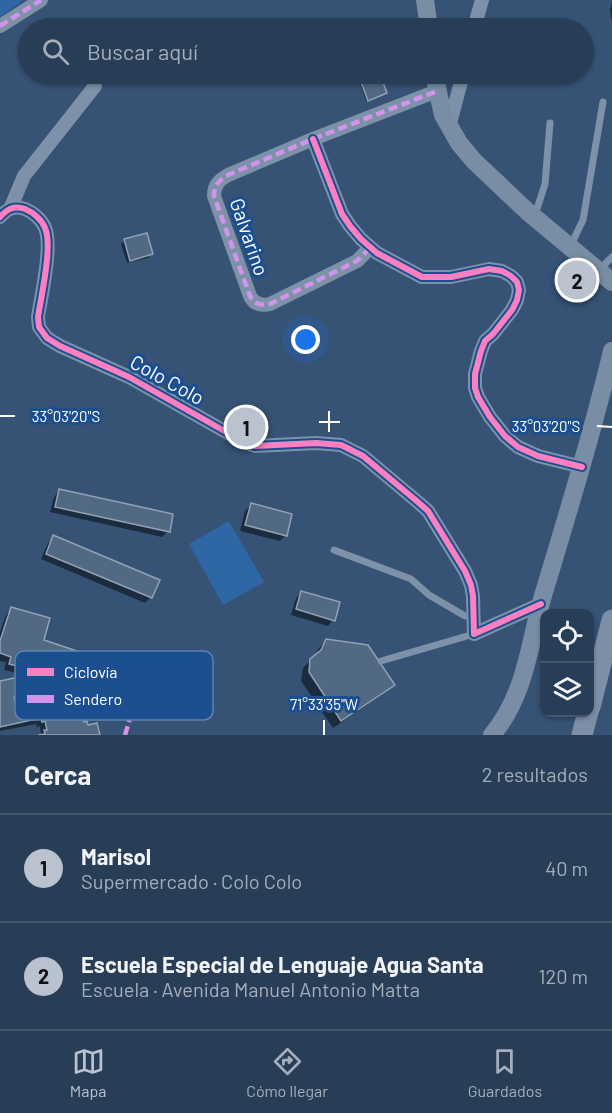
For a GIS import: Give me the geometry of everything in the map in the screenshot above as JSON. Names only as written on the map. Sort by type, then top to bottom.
[{"type":"main road","points":[[594,691],[612,620]]},
{"type":"main road","points":[[582,735],[587,717]]},
{"type":"street","points":[[0,26],[41,0]]},
{"type":"street","points":[[425,0],[428,18]]},
{"type":"street","points":[[477,18],[482,0]]},
{"type":"street","name":"Galvarino","points":[[370,248],[357,261],[270,303],[257,304],[249,296],[214,196],[214,189],[220,179],[228,175],[313,139],[432,84]]},
{"type":"street","points":[[436,84],[443,116],[459,143],[474,161],[534,217],[605,276]]},
{"type":"street","points":[[449,127],[460,84]]},
{"type":"street","points":[[0,217],[11,207],[24,176],[95,86]]},
{"type":"street","points":[[313,139],[342,214],[370,248],[422,277],[451,277],[489,269],[502,271],[517,282],[519,290],[512,310],[493,334],[485,340],[481,351],[475,374],[477,397],[505,436],[518,447],[538,456],[582,467]]},
{"type":"street","name":"Colo Colo","points":[[11,207],[19,207],[37,216],[45,228],[48,247],[38,317],[39,327],[47,338],[129,377],[242,441],[255,446],[316,443],[341,445],[363,456],[428,511],[465,571],[471,585],[474,634]]},
{"type":"street","points":[[492,735],[520,687],[541,604],[582,467],[611,357]]},
{"type":"street","points":[[474,634],[541,604]]},
{"type":"lane","points":[[570,247],[583,220],[603,102]]},
{"type":"lane","points":[[534,217],[545,184],[550,123]]},
{"type":"lane","points":[[605,276],[612,257]]},
{"type":"lane","points":[[334,550],[411,579],[429,595],[465,616],[474,616]]},
{"type":"lane","points":[[381,661],[474,634]]},
{"type":"shaded area","points":[[0,0],[23,0],[0,17]]},
{"type":"shaded area","points":[[229,521],[264,582],[223,605],[189,544]]},
{"type":"building","points":[[362,84],[384,84],[387,93],[368,101]]},
{"type":"building","points":[[147,233],[153,254],[130,261],[124,239]]},
{"type":"building","points":[[59,489],[173,514],[170,532],[55,507]]},
{"type":"building","points":[[251,503],[292,514],[287,536],[245,525]]},
{"type":"building","points":[[53,535],[160,580],[152,598],[46,554]]},
{"type":"building","points":[[301,591],[340,602],[335,621],[296,609]]},
{"type":"building","points":[[11,607],[50,618],[44,640],[77,651],[15,651],[15,665],[9,664],[11,657],[0,653],[0,641]]},
{"type":"building","points":[[326,639],[368,645],[395,685],[341,721],[309,672],[310,659],[321,650]]},
{"type":"building","points":[[15,678],[15,720],[32,720],[0,727],[0,681]]},
{"type":"building","points":[[41,720],[84,720],[87,721],[88,725],[97,723],[100,735],[38,735],[45,734],[44,730],[47,730],[45,721]]},
{"type":"marked path","points":[[0,26],[41,0]]},
{"type":"marked path","points":[[370,248],[357,261],[270,304],[258,304],[250,296],[214,196],[216,186],[228,175],[437,91]]},
{"type":"marked path","points":[[125,735],[129,720]]},
{"type":"cycle path","points":[[313,139],[342,214],[361,239],[377,253],[422,277],[451,277],[489,269],[502,271],[517,282],[519,290],[512,310],[485,341],[481,351],[475,374],[475,388],[478,397],[505,436],[518,447],[538,456],[582,467]]},
{"type":"cycle path","points":[[0,217],[11,208],[17,207],[34,214],[45,228],[48,246],[38,317],[39,327],[47,338],[129,377],[242,441],[255,446],[316,443],[341,445],[363,456],[428,511],[465,571],[471,585],[474,634],[541,604]]},
{"type":"place","name":"Escuela Especial de Lenguaje Agua Santa","points":[[577,280]]},
{"type":"place","name":"Marisol","points":[[246,427]]}]
